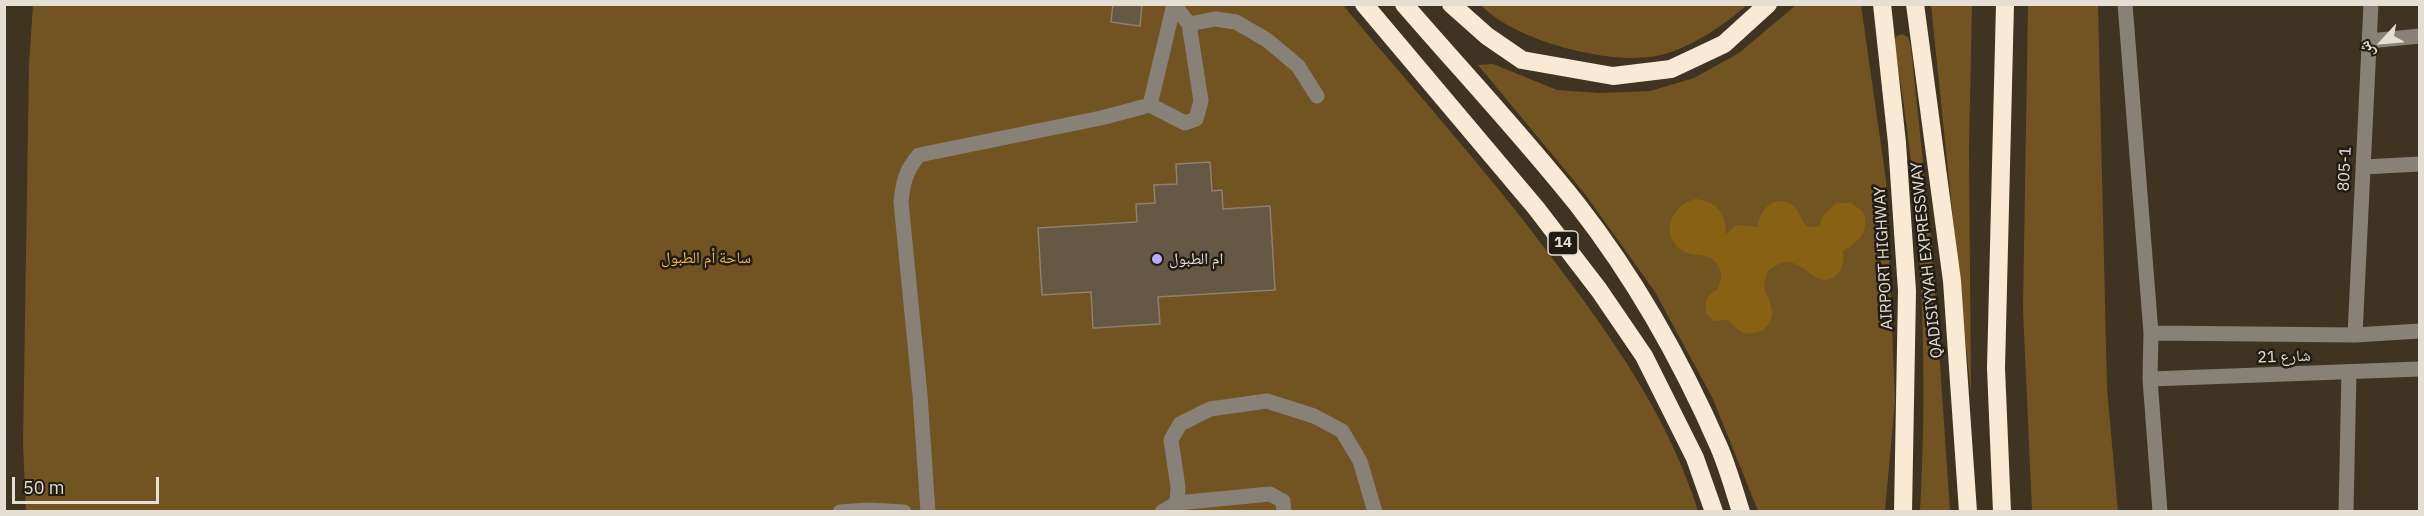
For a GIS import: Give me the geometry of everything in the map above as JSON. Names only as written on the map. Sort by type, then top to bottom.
[{"type":"highway","name":"14","points":[[1364,4],[1536,208],[1599,290],[1644,356],[1695,458],[1714,512]]},
{"type":"highway","name":"14","points":[[1404,4],[1506,118],[1578,206],[1640,295],[1677,361],[1720,448],[1741,512]]},
{"type":"highway","points":[[1450,4],[1487,36],[1522,60],[1613,76],[1671,69],[1724,44],[1767,4]]},
{"type":"highway","name":"AIRPORT HIGHWAY","points":[[1882,4],[1897,143],[1907,291],[1903,512]]},
{"type":"highway","name":"QADISIYYAH EXPRESSWAY","points":[[1915,4],[1952,281],[1968,512]]},
{"type":"highway","points":[[2002,512],[1996,368],[2005,4]]},
{"type":"street","points":[[2125,4],[2151,333],[2150,379],[2160,512]]},
{"type":"street","name":"805-1","points":[[2355,335],[2371,4]]},
{"type":"street","points":[[928,512],[920,395],[901,202],[903,181],[909,167],[919,155],[1101,118],[1150,105],[1185,123],[1196,119],[1201,101],[1189,24],[1174,5]]},
{"type":"street","points":[[1150,105],[1174,5]]},
{"type":"street","points":[[1189,24],[1215,19],[1236,22],[1267,40],[1298,66],[1317,96]]},
{"type":"street","points":[[2369,41],[2420,36]]},
{"type":"street","points":[[2363,167],[2420,164]]},
{"type":"street","name":"شارع 21","points":[[2151,333],[2355,335],[2420,331]]},
{"type":"street","name":"شارع 21","points":[[2150,379],[2420,369]]},
{"type":"street","points":[[2346,512],[2349,372]]},
{"type":"street","points":[[1177,503],[1178,487],[1171,440],[1180,424],[1210,409],[1267,402],[1314,416],[1342,431],[1360,461],[1375,512]]},
{"type":"street","points":[[1162,512],[1177,503],[1270,494],[1283,501],[1284,512]]},
{"type":"street","points":[[840,512],[869,510],[904,512]]},
{"type":"green space","name":"ساحة أم الطبول","points":[[1342,4],[1487,176],[1589,308],[1644,391],[1660,420],[1698,511],[26,512],[23,444],[29,64],[33,5]]},
{"type":"green space","points":[[1481,5],[1747,5],[1728,21],[1684,47],[1661,55],[1641,58],[1592,54],[1540,40],[1516,30],[1496,18]]},
{"type":"green space","points":[[1796,5],[1861,5],[1886,180],[1895,401],[1885,511],[1758,511],[1713,399],[1655,292],[1585,194],[1478,65],[1493,64],[1557,90],[1601,93],[1650,91],[1694,78],[1739,53]]},
{"type":"green space","points":[[1931,5],[1972,5],[1969,148],[1971,394]]},
{"type":"green space","points":[[2028,5],[2098,5],[2107,388],[2118,511],[2032,511],[2023,309]]},
{"type":"green space","points":[[1902,34],[1908,37],[1911,48],[1932,247],[1950,511],[1920,511],[1924,394],[1923,335],[1911,160],[1894,43],[1896,36]]},
{"type":"shaded area","points":[[1695,199],[1709,202],[1719,210],[1724,220],[1726,234],[1737,225],[1758,227],[1766,208],[1770,204],[1782,201],[1795,207],[1805,224],[1812,227],[1819,226],[1825,213],[1836,203],[1851,203],[1863,212],[1865,225],[1858,240],[1843,251],[1841,268],[1832,278],[1820,279],[1789,262],[1781,263],[1770,269],[1766,276],[1765,287],[1771,307],[1771,318],[1762,330],[1747,334],[1728,320],[1715,321],[1706,314],[1707,299],[1717,290],[1721,280],[1719,267],[1709,257],[1689,254],[1680,249],[1670,234],[1671,220],[1675,213],[1687,202]]},
{"type":"building","points":[[1113,4],[1142,4],[1140,26],[1111,22]]},
{"type":"building","name":"ام الطبول","points":[[1210,162],[1212,191],[1222,190],[1223,209],[1270,206],[1275,290],[1158,297],[1160,324],[1093,328],[1091,292],[1042,295],[1038,228],[1137,222],[1136,204],[1155,203],[1154,185],[1177,184],[1176,164]]},
{"type":"place","name":"ام الطبول","points":[[1157,259]]}]
